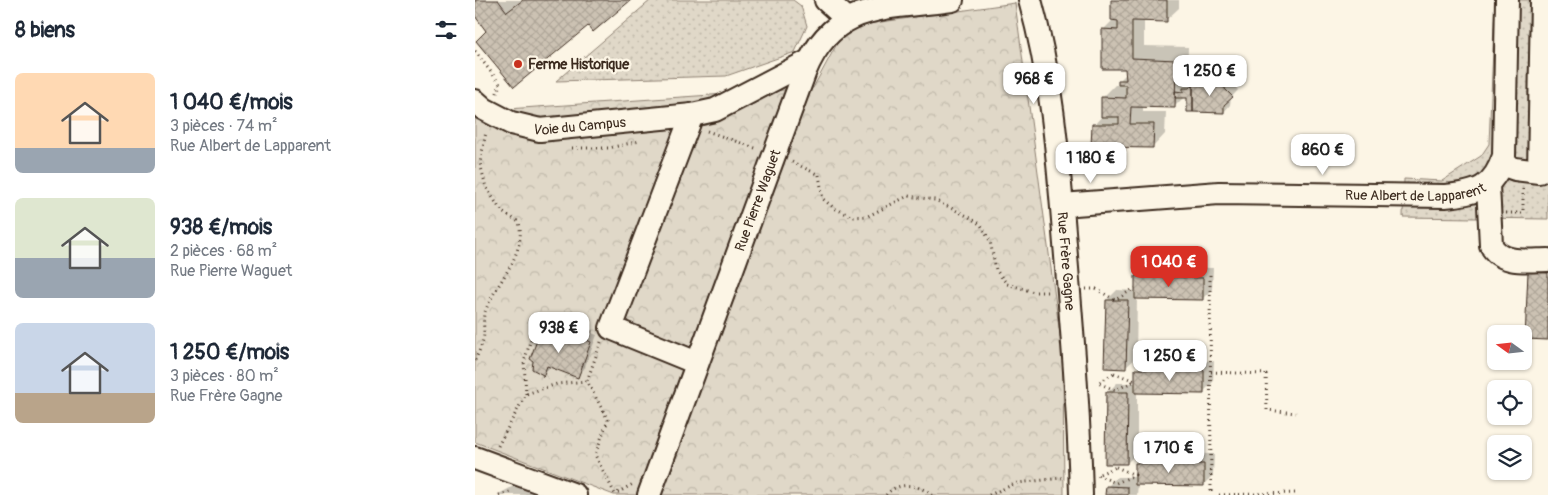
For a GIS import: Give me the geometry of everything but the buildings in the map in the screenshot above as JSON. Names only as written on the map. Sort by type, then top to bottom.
[{"type":"street","points":[[826,0],[847,19]]},
{"type":"street","name":"Rue Pierre Waguet","points":[[649,495],[809,61],[823,38],[847,19],[875,10],[952,0]]},
{"type":"street","name":"Rue Frère Gagne","points":[[1030,0],[1052,93],[1077,391],[1075,486]]},
{"type":"street","name":"Rue Albert de Lapparent","points":[[1062,205],[1219,194],[1445,196],[1468,193],[1488,185],[1501,164],[1505,144],[1507,0]]},
{"type":"street","points":[[1501,164],[1515,169],[1544,173],[1543,0]]},
{"type":"street","name":"Voie du Campus","points":[[475,101],[484,109],[511,123],[540,130],[698,122],[715,110],[809,61]]},
{"type":"street","points":[[697,363],[611,328],[698,122]]},
{"type":"street","points":[[1488,185],[1491,245],[1493,250],[1497,255],[1510,260],[1548,260]]},
{"type":"street","points":[[482,461],[575,495]]},
{"type":"path","points":[[698,122],[819,175],[823,199],[835,208],[853,217],[869,216],[908,196],[935,200],[981,225],[990,241],[996,270],[1007,284],[1034,292],[1057,291]]},
{"type":"path","points":[[475,360],[484,336],[483,317],[492,294],[508,272],[518,248],[521,231],[519,222],[502,212],[486,187],[480,164],[486,132]]},
{"type":"path","points":[[1210,275],[1211,495]]},
{"type":"path","points":[[1096,289],[1115,300],[1135,288]]},
{"type":"path","points":[[482,461],[526,394],[524,362],[535,326],[545,319],[575,330],[594,332]]},
{"type":"path","points":[[604,334],[587,381],[608,420],[595,455],[615,494]]},
{"type":"path","points":[[1211,372],[1266,374],[1267,410],[1296,413]]},
{"type":"path","points":[[1115,374],[1135,381],[1115,390],[1097,383],[1115,374]]},
{"type":"path","points":[[526,394],[557,384],[587,381]]},
{"type":"path","points":[[1116,467],[1135,475],[1116,483],[1097,475],[1116,467]]},
{"type":"path","points":[[989,495],[1007,485],[1017,483],[1075,486]]},
{"type":"path","points":[[886,495],[891,489],[901,486],[917,486],[933,495]]},
{"type":"path","points":[[1219,495],[1297,493]]},
{"type":"green space","points":[[651,0],[793,0],[801,6],[807,26],[795,52],[726,76],[556,81]]},
{"type":"green space","points":[[1495,0],[1548,0],[1548,219],[1403,217],[1404,179],[1442,181],[1481,156],[1489,144]]},
{"type":"green space","points":[[1015,3],[1063,357],[1064,495],[614,495],[475,442],[475,88],[493,110],[813,88],[846,27]]},
{"type":"place","name":"Ferme Historique","points":[[518,64]]}]
